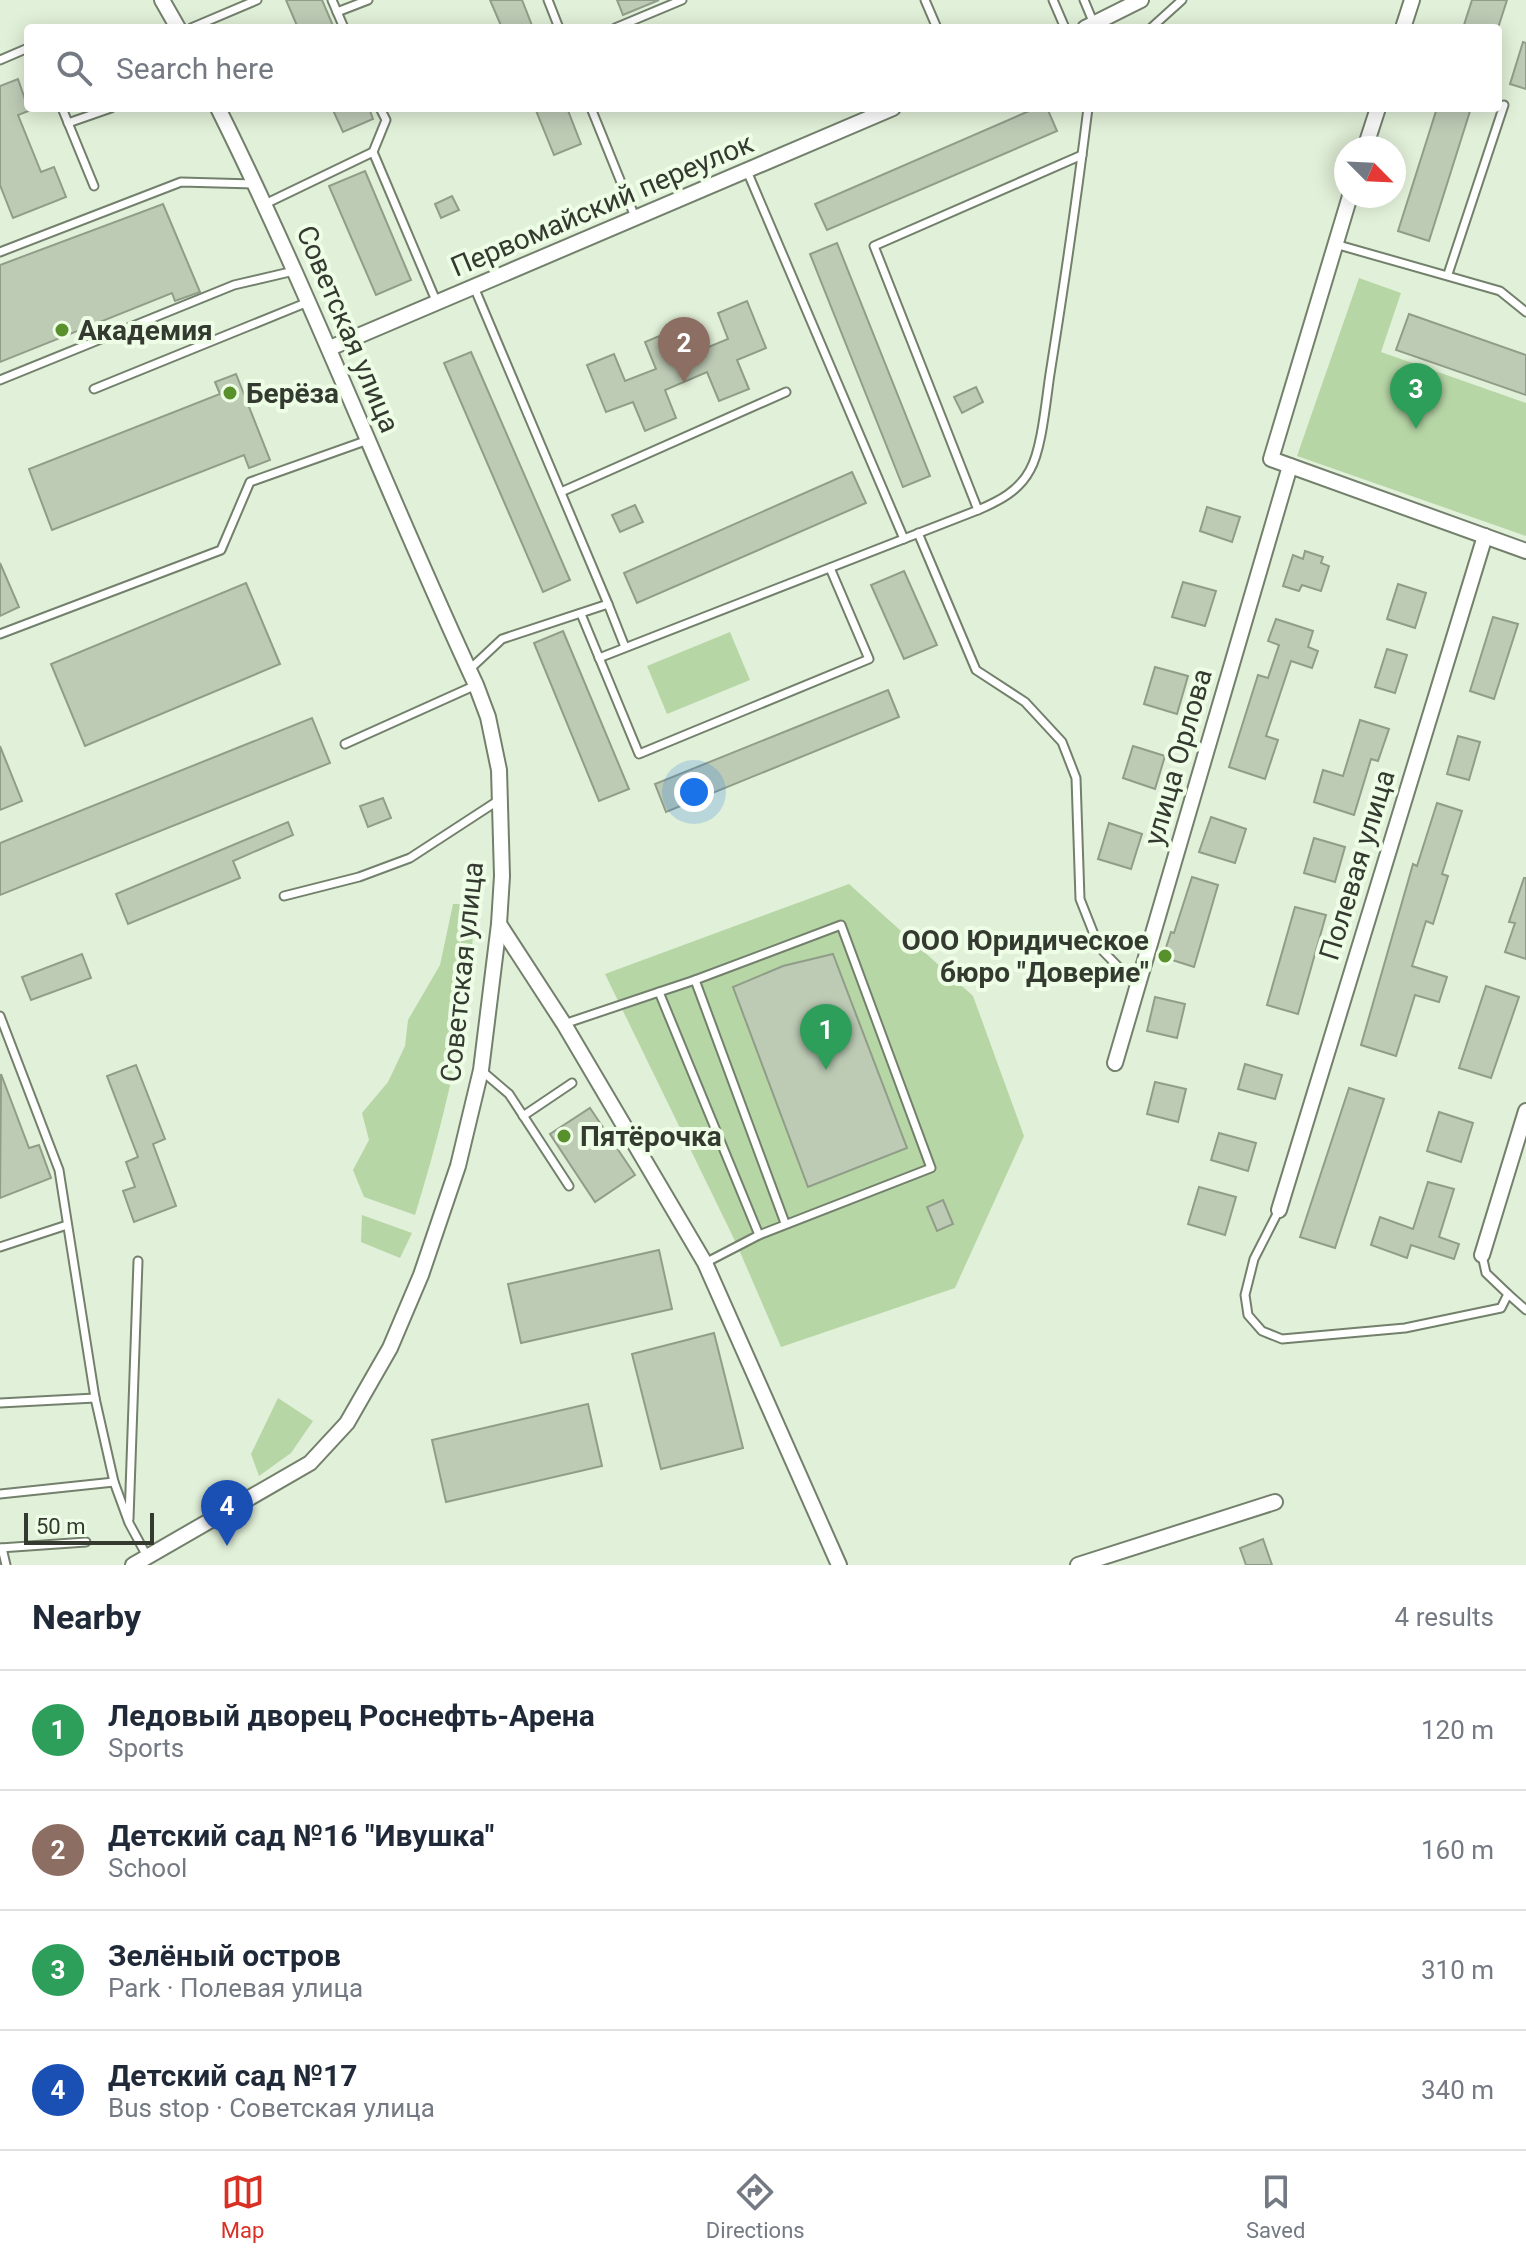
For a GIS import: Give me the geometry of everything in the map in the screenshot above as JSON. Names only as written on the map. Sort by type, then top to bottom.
[{"type":"street","points":[[162,0],[176,24]]},
{"type":"street","points":[[1094,24],[1141,0]]},
{"type":"street","points":[[1404,24],[1412,0]]},
{"type":"street","name":"Советская улица","points":[[133,1565],[310,1463],[347,1423],[390,1348],[421,1275],[458,1166],[481,1070],[502,876],[496,748],[476,685],[330,348],[220,112]]},
{"type":"street","name":"Первомайский переулок","points":[[330,348],[884,112]]},
{"type":"street","points":[[1369,136],[1377,112]]},
{"type":"street","points":[[1346,208],[1271,459],[1526,551]]},
{"type":"street","name":"улица Орлова","points":[[1115,1063],[1290,466]]},
{"type":"street","name":"Полевая улица","points":[[1279,1210],[1485,536]]},
{"type":"street","points":[[499,924],[564,1024],[705,1263],[839,1565]]},
{"type":"street","points":[[1482,1255],[1526,1111]]},
{"type":"street","points":[[1078,1565],[1275,1502]]},
{"type":"lane","points":[[200,24],[257,0]]},
{"type":"lane","points":[[332,0],[342,24]]},
{"type":"lane","points":[[337,12],[368,0]]},
{"type":"lane","points":[[548,0],[557,24]]},
{"type":"lane","points":[[625,24],[682,0]]},
{"type":"lane","points":[[925,0],[935,24]]},
{"type":"lane","points":[[1053,0],[1063,24]]},
{"type":"lane","points":[[1084,0],[1090,24]]},
{"type":"lane","points":[[1155,24],[1182,0]]},
{"type":"lane","points":[[0,60],[24,50]]},
{"type":"lane","points":[[1502,111],[1504,105]]},
{"type":"lane","points":[[64,112],[94,186]]},
{"type":"lane","points":[[68,123],[100,112]]},
{"type":"lane","points":[[265,204],[373,152],[386,120],[382,112]]},
{"type":"lane","points":[[593,112],[635,218]]},
{"type":"lane","points":[[599,658],[978,510],[1016,489],[1031,469],[1045,402],[1087,112]]},
{"type":"lane","points":[[1448,274],[1502,112]]},
{"type":"lane","points":[[373,152],[437,303]]},
{"type":"lane","points":[[978,510],[874,246],[1082,155]]},
{"type":"lane","points":[[747,171],[904,539]]},
{"type":"lane","points":[[0,252],[181,182],[256,184]]},
{"type":"lane","points":[[1335,244],[1500,291],[1526,312]]},
{"type":"lane","points":[[0,380],[234,285],[294,271]]},
{"type":"lane","points":[[474,287],[625,647]]},
{"type":"lane","points":[[94,389],[308,302]]},
{"type":"lane","points":[[561,492],[786,392]]},
{"type":"lane","points":[[0,634],[221,550],[250,482],[368,440]]},
{"type":"lane","points":[[918,533],[976,670],[1025,702],[1062,742],[1076,778],[1080,899],[1099,947],[1138,988]]},
{"type":"lane","points":[[581,614],[639,754],[869,659],[830,568]]},
{"type":"lane","points":[[469,670],[502,639],[608,604]]},
{"type":"lane","points":[[345,744],[476,685]]},
{"type":"lane","points":[[284,896],[359,877],[410,858],[499,800]]},
{"type":"lane","points":[[564,1024],[695,980],[841,925],[931,1168],[785,1223],[705,1263]]},
{"type":"lane","points":[[695,980],[785,1223]]},
{"type":"lane","points":[[659,992],[759,1235]]},
{"type":"lane","points":[[0,1016],[59,1170],[95,1398],[114,1482],[129,1523],[148,1558]]},
{"type":"lane","points":[[481,1070],[509,1094],[569,1186]]},
{"type":"lane","points":[[523,1116],[572,1083]]},
{"type":"lane","points":[[1279,1210],[1254,1259],[1245,1295],[1248,1315],[1262,1331],[1282,1339],[1405,1328],[1501,1308],[1508,1294]]},
{"type":"lane","points":[[0,1247],[67,1225]]},
{"type":"lane","points":[[1482,1255],[1486,1273],[1526,1310]]},
{"type":"lane","points":[[129,1523],[138,1261]]},
{"type":"lane","points":[[0,1403],[95,1398]]},
{"type":"lane","points":[[0,1494],[114,1482]]},
{"type":"lane","points":[[6,1565],[1,1548],[86,1542]]},
{"type":"green space","points":[[1359,278],[1401,293],[1381,352],[1526,403],[1526,536],[1297,456]]},
{"type":"green space","points":[[730,632],[750,680],[667,714],[647,666]]},
{"type":"green space","points":[[849,884],[973,996],[1024,1136],[955,1288],[781,1347],[737,1245],[605,974]]},
{"type":"green space","points":[[453,904],[475,904],[469,975],[446,1101],[415,1215],[364,1197],[353,1170],[369,1140],[362,1113],[388,1082],[405,1046],[408,1020],[440,965]]},
{"type":"green space","points":[[362,1215],[412,1233],[400,1258],[361,1242]]},
{"type":"green space","points":[[278,1398],[313,1421],[291,1453],[259,1476],[251,1454]]},
{"type":"building","points":[[286,0],[322,0],[332,24],[296,24]]},
{"type":"building","points":[[490,0],[522,0],[531,24],[500,24]]},
{"type":"building","points":[[617,0],[659,0],[623,15]]},
{"type":"building","points":[[1472,0],[1507,0],[1499,24],[1464,24]]},
{"type":"building","points":[[1523,42],[1526,43],[1526,89],[1510,84]]},
{"type":"building","points":[[18,79],[26,112],[18,115],[41,172],[54,167],[66,197],[13,218],[0,185],[0,86]]},
{"type":"building","points":[[334,112],[370,112],[373,119],[343,132]]},
{"type":"building","points":[[537,112],[569,112],[581,144],[554,155]]},
{"type":"building","points":[[1027,112],[1049,112],[1057,131],[827,230],[815,204]]},
{"type":"building","points":[[1436,112],[1470,112],[1429,241],[1398,231]]},
{"type":"building","points":[[365,171],[411,280],[376,295],[329,186]]},
{"type":"building","points":[[452,196],[459,210],[441,218],[435,204]]},
{"type":"building","points":[[163,204],[200,292],[175,301],[172,293],[0,362],[0,265]]},
{"type":"building","points":[[837,243],[930,476],[903,487],[810,254]]},
{"type":"building","points":[[747,301],[766,348],[737,360],[749,389],[719,401],[707,372],[665,390],[676,418],[645,431],[633,402],[606,412],[587,365],[614,354],[625,381],[656,369],[645,342],[688,324],[699,351],[728,339],[718,313]]},
{"type":"building","points":[[1409,314],[1526,355],[1526,395],[1396,350]]},
{"type":"building","points":[[471,352],[570,580],[543,592],[444,363]]},
{"type":"building","points":[[236,374],[270,460],[249,468],[244,455],[52,530],[29,469],[220,394],[215,382]]},
{"type":"building","points":[[976,387],[983,402],[962,413],[954,397]]},
{"type":"building","points":[[852,472],[866,503],[637,603],[624,573]]},
{"type":"building","points":[[635,505],[643,522],[620,532],[612,515]]},
{"type":"building","points":[[1207,507],[1240,517],[1232,542],[1200,531]]},
{"type":"building","points":[[1305,551],[1323,557],[1321,563],[1329,566],[1321,591],[1302,585],[1299,591],[1283,586],[1293,555],[1303,559]]},
{"type":"building","points":[[0,563],[19,607],[0,616]]},
{"type":"building","points":[[904,571],[937,645],[904,659],[871,585]]},
{"type":"building","points":[[1183,582],[1216,591],[1205,626],[1172,617]]},
{"type":"building","points":[[246,583],[280,664],[85,746],[51,664]]},
{"type":"building","points":[[1398,584],[1426,593],[1415,628],[1387,619]]},
{"type":"building","points":[[1493,617],[1518,624],[1494,699],[1470,691]]},
{"type":"building","points":[[1276,619],[1313,631],[1308,647],[1318,651],[1312,668],[1291,661],[1266,736],[1278,740],[1265,779],[1229,767],[1258,675],[1268,678],[1279,645],[1268,641]]},
{"type":"building","points":[[563,631],[629,789],[599,801],[534,643]]},
{"type":"building","points":[[1387,649],[1407,655],[1395,693],[1375,687]]},
{"type":"building","points":[[1155,667],[1188,676],[1177,714],[1144,704]]},
{"type":"building","points":[[888,690],[899,717],[666,812],[655,784]]},
{"type":"building","points":[[312,718],[330,763],[0,895],[0,843]]},
{"type":"building","points":[[1360,720],[1389,729],[1378,761],[1371,759],[1354,815],[1314,802],[1323,770],[1343,776]]},
{"type":"building","points":[[1458,736],[1480,742],[1469,780],[1447,774]]},
{"type":"building","points":[[0,746],[22,801],[0,810]]},
{"type":"building","points":[[1133,746],[1165,756],[1155,789],[1123,778]]},
{"type":"building","points":[[383,798],[391,818],[368,827],[360,806]]},
{"type":"building","points":[[1437,803],[1462,811],[1442,874],[1448,876],[1433,924],[1426,921],[1412,966],[1447,977],[1439,1002],[1415,995],[1396,1056],[1361,1045],[1413,864],[1417,866]]},
{"type":"building","points":[[1211,817],[1246,829],[1235,863],[1199,852]]},
{"type":"building","points":[[288,822],[293,835],[233,861],[240,878],[128,924],[116,894]]},
{"type":"building","points":[[1109,823],[1142,834],[1131,869],[1098,859]]},
{"type":"building","points":[[1314,838],[1345,847],[1335,882],[1304,873]]},
{"type":"building","points":[[1192,877],[1218,885],[1194,967],[1163,957]]},
{"type":"building","points":[[1524,878],[1526,959],[1505,952],[1515,923],[1509,922]]},
{"type":"building","points":[[1295,907],[1326,915],[1298,1014],[1267,1005]]},
{"type":"building","points":[[82,954],[91,978],[31,1000],[22,977]]},
{"type":"building","points":[[833,954],[907,1148],[808,1187],[733,987],[783,966]]},
{"type":"building","points":[[1486,986],[1519,997],[1491,1078],[1459,1068]]},
{"type":"building","points":[[1155,997],[1185,1004],[1177,1038],[1147,1031]]},
{"type":"building","points":[[1245,1064],[1282,1075],[1275,1099],[1238,1089]]},
{"type":"building","points":[[136,1065],[165,1139],[153,1144],[176,1206],[134,1222],[123,1191],[135,1187],[126,1162],[138,1157],[107,1076]]},
{"type":"building","points":[[1,1074],[29,1148],[39,1145],[51,1178],[0,1198]]},
{"type":"building","points":[[1155,1082],[1186,1089],[1178,1122],[1147,1114]]},
{"type":"building","points":[[1349,1088],[1384,1099],[1335,1248],[1300,1237]]},
{"type":"building","points":[[590,1108],[635,1175],[595,1202],[550,1134]]},
{"type":"building","points":[[1439,1112],[1473,1123],[1461,1162],[1427,1151]]},
{"type":"building","points":[[1219,1133],[1256,1143],[1248,1171],[1211,1160]]},
{"type":"building","points":[[1428,1182],[1454,1189],[1439,1237],[1459,1244],[1454,1259],[1411,1245],[1407,1258],[1371,1245],[1380,1217],[1413,1229]]},
{"type":"building","points":[[1199,1187],[1236,1197],[1225,1235],[1188,1224]]},
{"type":"building","points":[[943,1200],[953,1224],[937,1231],[927,1207]]},
{"type":"building","points":[[659,1250],[672,1309],[521,1343],[508,1284]]},
{"type":"building","points":[[714,1333],[743,1448],[661,1469],[632,1354]]},
{"type":"building","points":[[588,1404],[602,1466],[446,1502],[432,1440]]},
{"type":"building","points":[[1263,1539],[1272,1565],[1246,1565],[1240,1548]]},
{"type":"place","name":"Академия","points":[[62,330]]},
{"type":"place","name":"Детский сад №16 \"Ивушка\"","points":[[684,383]]},
{"type":"place","name":"Берёза","points":[[230,393]]},
{"type":"place","name":"Зелёный остров","points":[[1416,429]]},
{"type":"place","name":"ООО Юридическое бюро \"Доверие\"","points":[[1165,956]]},
{"type":"place","name":"Ледовый дворец Роснефть-Арена","points":[[826,1070]]},
{"type":"place","name":"Пятёрочка","points":[[564,1136]]},
{"type":"place","name":"Детский сад №17","points":[[227,1546]]}]
